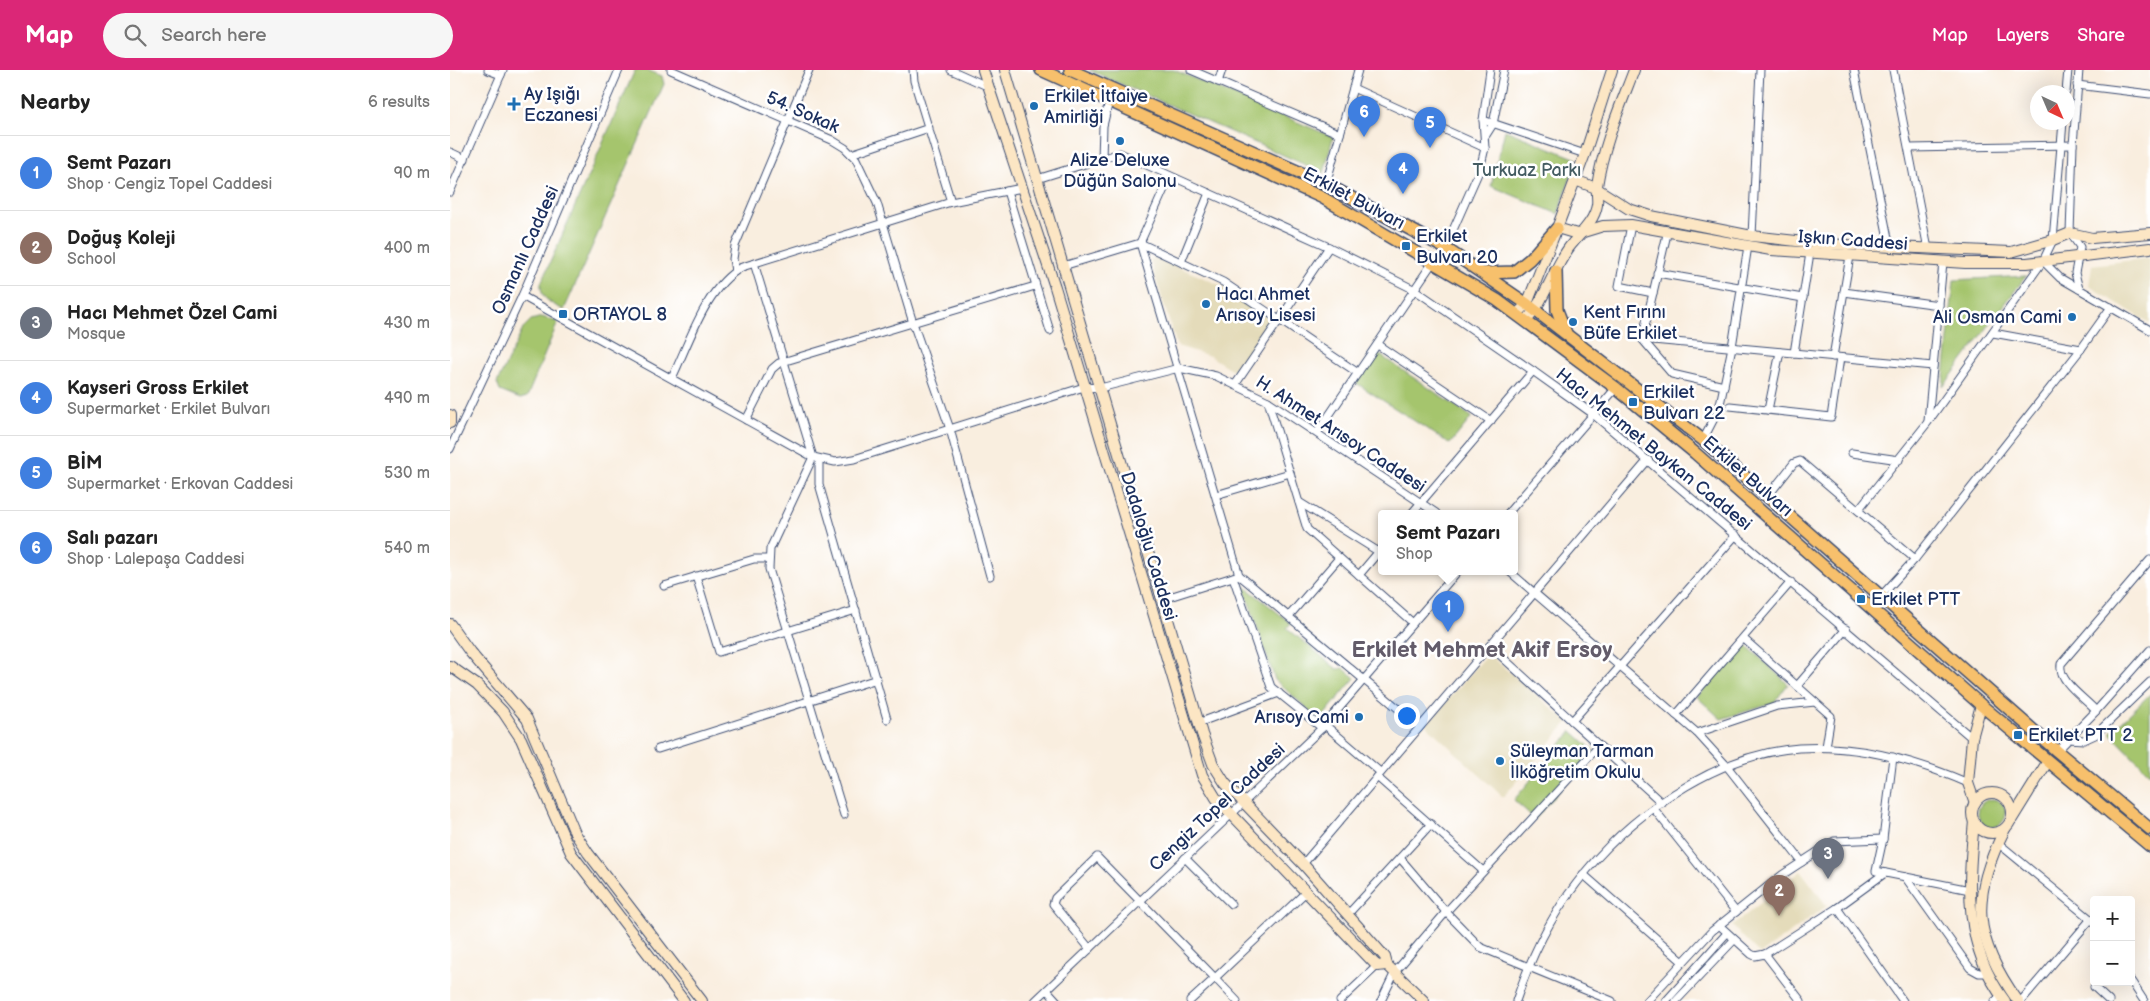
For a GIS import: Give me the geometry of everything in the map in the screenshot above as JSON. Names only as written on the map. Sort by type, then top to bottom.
[{"type":"main road","name":"Erkilet Bulvarı","points":[[1041,70],[1323,198],[1497,300],[1616,388],[1695,453],[1981,705],[2150,846]]},
{"type":"main road","name":"Erkilet Bulvarı","points":[[1070,70],[1326,184],[1445,248],[1483,273],[1567,334],[1703,440],[2057,751],[2150,829]]},
{"type":"main road","points":[[1483,273],[1514,272],[1530,259],[1557,228]]},
{"type":"main road","points":[[1556,271],[1558,310],[1567,334]]},
{"type":"main road","points":[[1981,705],[1991,692]]},
{"type":"main road","points":[[2048,761],[2057,751]]},
{"type":"street","points":[[450,192],[502,73],[488,70]]},
{"type":"street","name":"Osmanlı Caddesi","points":[[450,449],[522,296],[619,70]]},
{"type":"street","name":"54. Sokak","points":[[671,70],[832,140],[851,154],[860,165],[883,223],[913,323],[950,429],[990,576]]},
{"type":"street","points":[[735,271],[733,260],[735,246],[809,70]]},
{"type":"street","points":[[913,70],[928,128],[951,202]]},
{"type":"street","points":[[951,70],[989,87]]},
{"type":"street","name":"Dadaloğlu Caddesi","points":[[982,70],[1022,188],[1084,387],[1198,765],[1211,791],[1232,814],[1386,968],[1424,1001]]},
{"type":"street","name":"Dadaloğlu Caddesi","points":[[1005,70],[1198,722],[1213,764],[1225,783],[1244,804],[1348,913],[1385,957],[1386,968]]},
{"type":"street","points":[[1191,70],[1340,134]]},
{"type":"street","points":[[1218,82],[1222,70]]},
{"type":"street","points":[[1326,184],[1358,70]]},
{"type":"street","points":[[1445,248],[1480,169],[1485,148],[1486,135],[1483,120],[1490,70]]},
{"type":"street","points":[[1486,135],[1493,124],[1504,70]]},
{"type":"street","points":[[1531,307],[1557,228],[1585,154],[1612,70]]},
{"type":"street","points":[[1522,318],[1556,271],[1568,250],[1592,220],[1598,205],[1596,188],[1616,118],[1634,70]]},
{"type":"street","points":[[1752,236],[1760,70]]},
{"type":"street","points":[[1854,70],[1890,248]]},
{"type":"street","points":[[1893,70],[1910,148],[1928,250]]},
{"type":"street","points":[[2067,85],[2068,70]]},
{"type":"street","points":[[2079,70],[2073,145],[2070,232],[2080,247],[2075,273],[2079,289]]},
{"type":"street","points":[[2077,85],[2150,94]]},
{"type":"street","points":[[1353,88],[1485,148]]},
{"type":"street","points":[[1102,159],[1103,126],[1109,101]]},
{"type":"street","points":[[1483,120],[1585,154]]},
{"type":"street","points":[[851,154],[928,128]]},
{"type":"street","points":[[1858,510],[1928,422],[2043,261],[2053,240],[2062,130]]},
{"type":"street","points":[[1910,148],[2073,145]]},
{"type":"street","points":[[450,152],[465,159]]},
{"type":"street","name":"Hacı Mehmet Baykan Caddesi","points":[[1037,179],[1120,154],[1329,247],[1415,290],[1593,414],[1972,738]]},
{"type":"street","points":[[1170,176],[1140,243],[1216,495],[1236,576],[1271,686],[1323,726],[1482,870]]},
{"type":"street","name":"Işkın Caddesi","points":[[1575,180],[1596,188],[1629,209],[1642,214],[1752,236],[1823,244],[1928,250],[2011,252],[2053,240],[2070,232]]},
{"type":"street","points":[[672,378],[711,296],[721,282],[735,271],[754,263],[951,202],[1022,188]]},
{"type":"street","points":[[1007,191],[1050,331]]},
{"type":"street","points":[[1181,262],[1209,193]]},
{"type":"street","points":[[1632,225],[1619,286],[1652,293]]},
{"type":"street","name":"Işkın Caddesi","points":[[1557,228],[1572,233],[1582,233],[1603,226],[1632,225],[1748,246],[1810,253],[1943,262],[2008,264],[2078,258],[2150,248]]},
{"type":"street","points":[[1642,339],[1668,230]]},
{"type":"street","points":[[2070,232],[2092,238],[2150,233]]},
{"type":"street","points":[[1063,266],[1140,243],[1223,282],[1281,319],[1358,373]]},
{"type":"street","points":[[1703,440],[1719,409],[1732,348],[1748,246]]},
{"type":"street","points":[[1235,385],[1329,247]]},
{"type":"street","points":[[1794,353],[1810,253]]},
{"type":"street","points":[[1730,406],[1831,417],[1836,357],[1850,256]]},
{"type":"street","points":[[2043,261],[2060,278],[2150,330]]},
{"type":"street","points":[[1317,433],[1433,262]]},
{"type":"street","points":[[1928,422],[1943,262]]},
{"type":"street","points":[[754,263],[816,458],[819,484],[888,719]]},
{"type":"street","points":[[1657,273],[1803,298]]},
{"type":"street","points":[[746,420],[772,370],[784,361],[1035,286]]},
{"type":"street","points":[[1844,292],[1939,305]]},
{"type":"street","points":[[522,296],[816,458],[835,462],[854,459],[1084,387]]},
{"type":"street","points":[[1881,596],[1915,559],[2081,350],[2111,307]]},
{"type":"street","points":[[1993,332],[2081,350]]},
{"type":"street","points":[[1642,339],[1933,366]]},
{"type":"street","points":[[1642,339],[1672,374],[1724,386]]},
{"type":"street","points":[[1378,345],[1491,421]]},
{"type":"street","points":[[1768,410],[1780,352]]},
{"type":"street","name":"H. Ahmet Arısoy Caddesi","points":[[1084,387],[1100,388],[1179,368],[1216,376],[1268,401],[1432,510]]},
{"type":"street","points":[[1414,510],[1533,371]]},
{"type":"street","points":[[1511,510],[1616,388]]},
{"type":"street","points":[[1268,401],[1307,529],[1413,624]]},
{"type":"street","points":[[450,420],[460,430]]},
{"type":"street","points":[[1852,453],[1898,460]]},
{"type":"street","points":[[816,458],[772,544],[768,559],[770,573],[787,631],[844,815]]},
{"type":"street","points":[[1303,864],[1419,726],[1536,594],[1648,460]]},
{"type":"street","points":[[1768,496],[1794,463],[1800,461],[1915,559]]},
{"type":"street","points":[[1216,495],[1290,473]]},
{"type":"street","points":[[1299,502],[1378,549]]},
{"type":"street","points":[[1572,721],[1736,536]]},
{"type":"street","points":[[1359,576],[1378,552]]},
{"type":"street","points":[[1289,616],[1339,558]]},
{"type":"street","points":[[664,586],[754,559],[768,559]]},
{"type":"street","points":[[2096,711],[2064,680],[2060,671],[2061,664],[2150,560]]},
{"type":"street","name":"Cengiz Topel Caddesi","points":[[1035,1001],[1244,804],[1323,726],[1366,680],[1455,575]]},
{"type":"street","points":[[1514,575],[1697,733],[1726,765],[1802,862]]},
{"type":"street","points":[[696,576],[719,652],[856,610]]},
{"type":"street","points":[[1163,599],[1236,576]]},
{"type":"street","points":[[1236,576],[1289,616],[1419,726]]},
{"type":"street","points":[[1676,715],[1744,639],[1791,582]]},
{"type":"street","points":[[450,624],[470,652],[527,720],[575,833],[588,853],[702,1001]]},
{"type":"street","points":[[1797,686],[1846,629]]},
{"type":"street","points":[[1744,639],[1831,716],[1826,747]]},
{"type":"street","points":[[1490,646],[1598,747],[1662,803]]},
{"type":"street","points":[[2057,751],[2096,711],[2150,650]]},
{"type":"street","points":[[450,666],[477,685],[503,712],[521,739],[571,853],[684,1001]]},
{"type":"street","points":[[658,748],[877,679]]},
{"type":"street","points":[[2068,739],[2084,740],[2095,734],[2150,682]]},
{"type":"street","points":[[1198,722],[1279,693]]},
{"type":"street","points":[[1697,733],[1777,706],[1816,702]]},
{"type":"street","points":[[1975,803],[1968,784],[1972,738],[1981,705]]},
{"type":"street","points":[[1340,1001],[1386,968],[1446,912],[1482,870],[1598,747]]},
{"type":"street","points":[[1516,1001],[1528,966],[1549,924],[1583,874],[1612,844],[1654,809],[1699,778],[1726,765],[1784,750],[1826,747],[1859,750],[1893,757],[1921,765],[1968,784]]},
{"type":"street","points":[[1893,757],[1883,840],[1876,871],[1970,890]]},
{"type":"street","points":[[2048,761],[2008,824],[1998,843],[1984,881],[1981,916],[1989,951],[2001,975],[2019,1001],[2090,923]]},
{"type":"street","points":[[1974,821],[1980,830],[1988,833],[1998,833],[2008,824],[2010,804],[2001,795],[1985,794],[1975,803],[1972,813],[1974,821],[1970,890],[1973,934],[1987,973],[2001,1000]]},
{"type":"street","points":[[1654,809],[1736,912]]},
{"type":"street","points":[[1348,913],[1430,824]]},
{"type":"street","points":[[1647,1001],[1719,925],[1782,875],[1834,841],[1883,840]]},
{"type":"street","points":[[1998,843],[2090,919]]},
{"type":"street","points":[[1090,948],[1054,908],[1055,898],[1098,857],[1237,1001]]},
{"type":"street","points":[[1185,858],[1231,904]]},
{"type":"street","points":[[1400,858],[1446,912],[1485,950],[1612,1001]]},
{"type":"street","points":[[1719,925],[1734,940],[1755,956],[1765,954],[1837,908],[1885,873]]},
{"type":"street","points":[[1583,874],[1683,962]]},
{"type":"street","points":[[1905,877],[1970,968],[1979,973],[1987,973]]},
{"type":"street","points":[[1190,1001],[1307,891]]},
{"type":"street","points":[[1837,908],[1903,1001]]},
{"type":"street","points":[[1666,1001],[1728,933]]},
{"type":"street","points":[[1676,1001],[1734,940]]},
{"type":"street","points":[[1765,954],[1801,1001]]},
{"type":"street","points":[[1381,1001],[1386,968]]},
{"type":"street","points":[[2134,986],[2144,1001]]},
{"type":"street","points":[[2094,987],[2109,1001]]},
{"type":"street","points":[[1046,990],[1057,1001]]},
{"type":"shaded area","name":"Hacı Ahmet Arısoy Lisesi","points":[[1156,257],[1224,287],[1272,320],[1237,373],[1210,356],[1177,346],[1150,260]]},
{"type":"shaded area","points":[[2150,258],[2150,323],[2089,286],[2092,265]]},
{"type":"shaded area","name":"Süleyman Tarman İlköğretim Okulu","points":[[1488,654],[1568,722],[1503,797],[1426,725]]},
{"type":"shaded area","points":[[1801,871],[1827,906],[1760,954],[1732,926]]},
{"type":"green space","points":[[635,70],[647,70],[662,76],[664,84],[564,310],[551,303],[545,297],[542,293],[541,283]]},
{"type":"green space","points":[[1089,70],[1174,70],[1333,137],[1324,173]]},
{"type":"green space","name":"Turkuaz Parkı","points":[[1505,130],[1577,159],[1558,214],[1491,186]]},
{"type":"green space","points":[[2026,276],[1943,387],[1954,280]]},
{"type":"green space","points":[[542,317],[558,322],[527,397],[520,399],[500,391],[497,383],[524,327],[531,320]]},
{"type":"green space","points":[[1377,353],[1472,417],[1450,444],[1356,383]]},
{"type":"green space","points":[[1243,585],[1291,623],[1287,628],[1337,669],[1343,668],[1355,678],[1320,720],[1275,680]]},
{"type":"green space","points":[[1745,644],[1788,684],[1774,703],[1721,719],[1697,697]]},
{"type":"green space","points":[[2150,694],[2150,774],[2110,733]]},
{"type":"green space","points":[[1572,731],[1594,751],[1535,819],[1514,800]]},
{"type":"green space","points":[[1992,799],[2002,803],[2006,813],[2002,823],[1992,827],[1982,823],[1978,813],[1982,803]]},
{"type":"place","name":"Ay Işığı Eczanesi","points":[[514,104]]},
{"type":"place","name":"Erkilet İtfaiye Amirliği","points":[[1034,106]]},
{"type":"place","name":"Salı pazarı","points":[[1364,137]]},
{"type":"place","name":"Alize Deluxe Düğün Salonu","points":[[1120,141]]},
{"type":"place","name":"BİM","points":[[1430,148]]},
{"type":"place","name":"Kayseri Gross Erkilet","points":[[1403,194]]},
{"type":"place","name":"Erkilet Bulvarı 20","points":[[1406,246]]},
{"type":"place","name":"Hacı Ahmet Arısoy Lisesi","points":[[1206,304]]},
{"type":"place","name":"ORTAYOL 8","points":[[563,314]]},
{"type":"place","name":"Ali Osman Cami","points":[[2072,317]]},
{"type":"place","name":"Kent Fırını Büfe Erkilet","points":[[1573,322]]},
{"type":"place","name":"Erkilet Bulvarı 22","points":[[1633,402]]},
{"type":"place","name":"Erkilet PTT","points":[[1861,599]]},
{"type":"place","name":"Semt Pazarı","points":[[1448,632]]},
{"type":"place","name":"Arısoy Cami","points":[[1359,717]]},
{"type":"place","name":"Erkilet PTT 2","points":[[2018,735]]},
{"type":"place","name":"Süleyman Tarman İlköğretim Okulu","points":[[1500,761]]},
{"type":"place","name":"Hacı Mehmet Özel Cami","points":[[1828,879]]},
{"type":"place","name":"Doğuş Koleji","points":[[1779,916]]},
{"type":"district","name":"Erkilet Mehmet Akif Ersoy","points":[[1482,649]]}]
